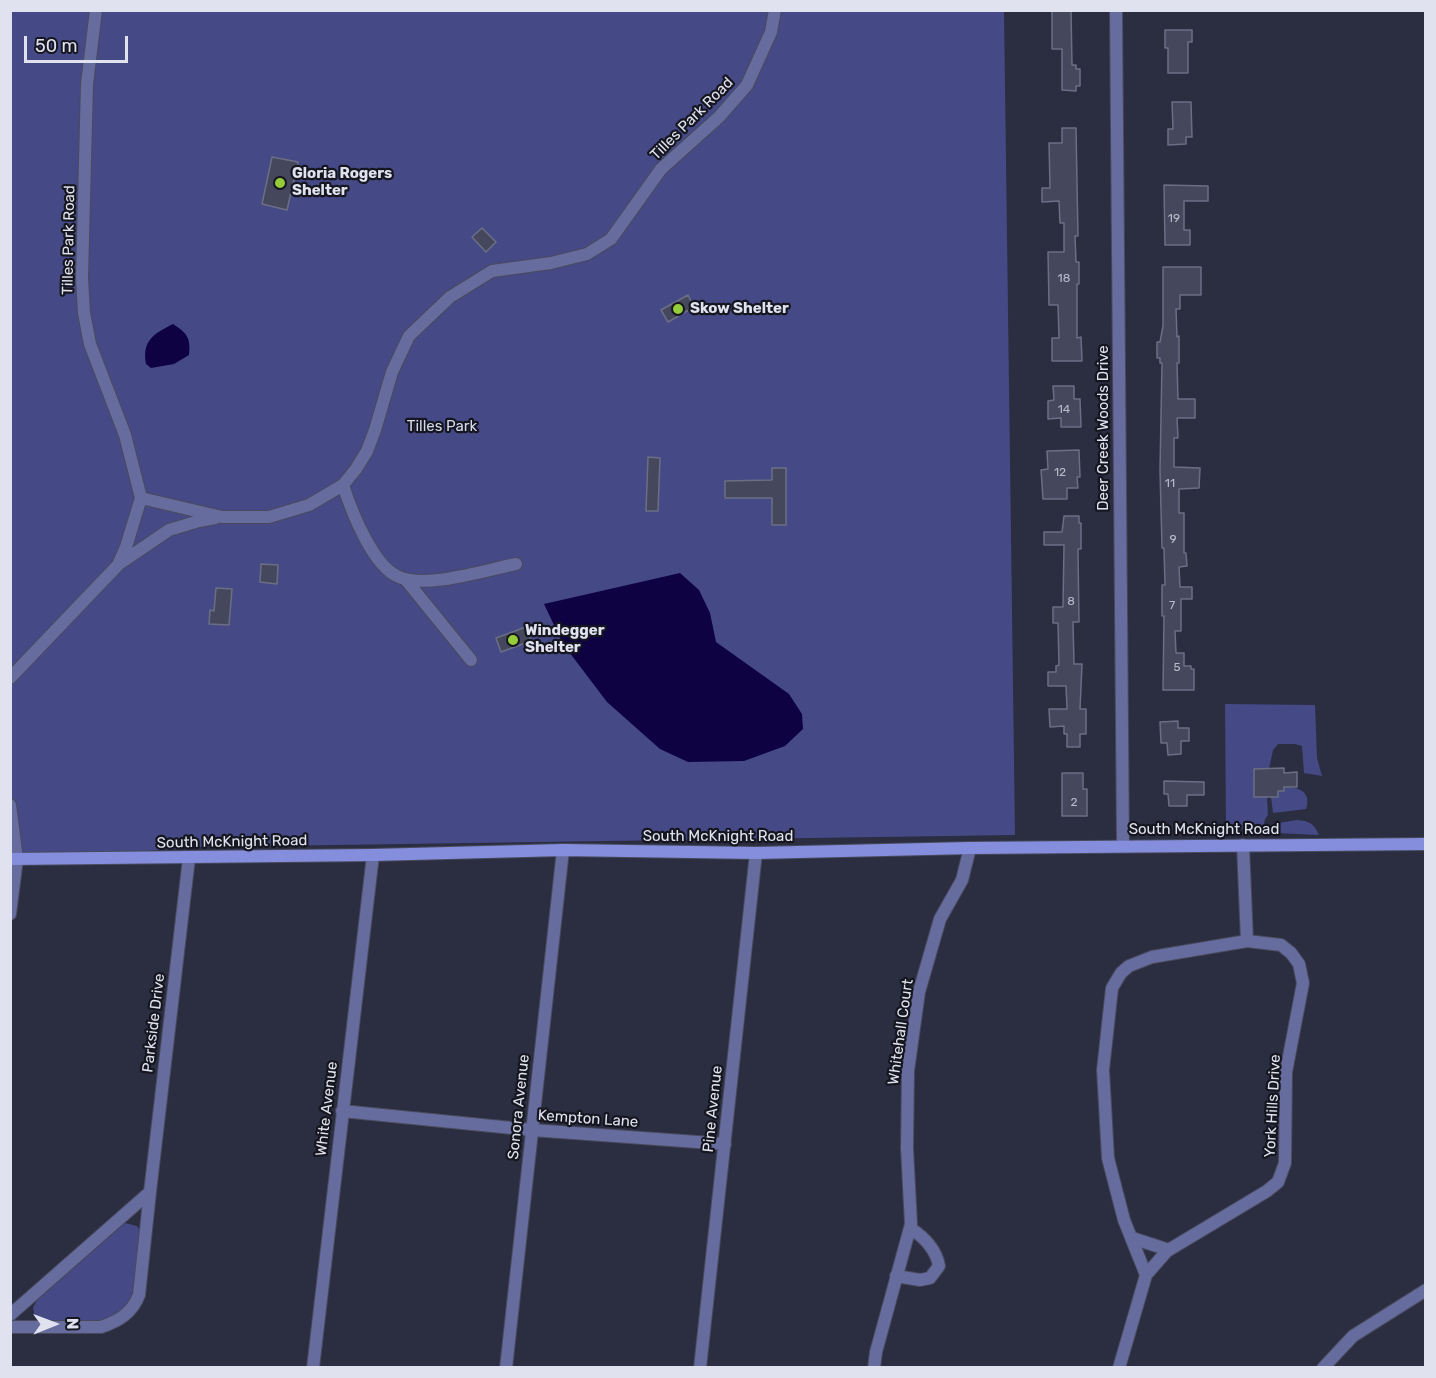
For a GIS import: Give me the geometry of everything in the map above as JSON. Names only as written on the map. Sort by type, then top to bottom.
[{"type":"main road","name":"South McKnight Road","points":[[14,859],[373,855],[563,850],[756,853],[970,848],[1425,844]]},
{"type":"street","name":"Tilles Park Road","points":[[96,10],[87,84],[82,278],[84,313],[90,344],[124,435],[141,498],[222,517],[269,517],[309,506],[343,485],[367,451],[392,372],[409,336],[450,297],[492,272],[551,263],[587,254],[611,239],[661,169],[719,117],[747,86],[771,32],[775,10]]},
{"type":"street","name":"Deer Creek Woods Drive","points":[[1116,10],[1123,846]]},
{"type":"street","points":[[343,485],[369,544],[385,567],[396,576],[406,580],[436,580],[516,564]]},
{"type":"street","points":[[118,565],[141,498]]},
{"type":"street","points":[[10,678],[118,565],[169,530],[222,517]]},
{"type":"street","points":[[406,580],[471,660]]},
{"type":"street","points":[[10,805],[14,859],[10,914]]},
{"type":"street","points":[[1243,845],[1247,941]]},
{"type":"street","name":"Whitehall Court","points":[[874,1368],[876,1352],[910,1228],[908,1071],[919,992],[940,919],[962,880],[970,848]]},
{"type":"street","name":"Sonora Avenue","points":[[506,1368],[563,850]]},
{"type":"street","name":"Pine Avenue","points":[[700,1368],[756,853]]},
{"type":"street","name":"White Avenue","points":[[313,1368],[373,855]]},
{"type":"street","name":"Parkside Drive","points":[[10,1327],[101,1328],[132,1309],[139,1294],[189,858]]},
{"type":"street","name":"York Hills Drive","points":[[1119,1368],[1146,1275],[1169,1250],[1267,1191],[1278,1182],[1283,1173],[1286,1149],[1286,1072],[1303,983],[1299,964],[1281,945],[1247,941],[1152,957],[1129,966],[1121,973],[1112,988],[1103,1070],[1108,1158],[1124,1220],[1146,1275]]},
{"type":"street","name":"Kempton Lane","points":[[342,1111],[532,1130],[725,1144]]},
{"type":"street","points":[[10,1315],[150,1192]]},
{"type":"street","points":[[897,1276],[920,1280],[930,1278],[939,1266],[938,1258],[926,1240],[910,1228]]},
{"type":"street","points":[[1132,1238],[1169,1250]]},
{"type":"street","points":[[1323,1368],[1353,1336],[1425,1290]]},
{"type":"green space","name":"Tilles Park","points":[[11,11],[1004,11],[1015,835],[198,847],[38,859],[11,857]]},
{"type":"green space","points":[[1225,704],[1315,705],[1317,758],[1322,776],[1304,773],[1302,746],[1278,744],[1273,750],[1269,769],[1254,769],[1254,796],[1267,797],[1268,815],[1263,830],[1226,828]]},
{"type":"green space","points":[[1284,787],[1299,789],[1305,794],[1306,809],[1273,813],[1271,797]]},
{"type":"green space","points":[[1297,820],[1311,823],[1319,835],[1276,833],[1274,829],[1278,823]]},
{"type":"green space","points":[[125,1223],[137,1226],[141,1233],[138,1271],[131,1296],[125,1307],[116,1315],[98,1322],[43,1322],[35,1317],[33,1308],[37,1300]]},
{"type":"shaded area","points":[[173,324],[187,336],[189,355],[174,364],[151,368],[146,364],[145,356],[150,339]]},
{"type":"shaded area","points":[[680,573],[699,590],[710,613],[716,642],[789,694],[802,714],[803,729],[785,746],[744,761],[688,762],[660,749],[607,702],[563,644],[544,604]]},
{"type":"building","points":[[1052,10],[1071,10],[1072,65],[1080,69],[1080,86],[1076,86],[1076,91],[1062,90],[1062,49],[1052,49]]},
{"type":"building","points":[[1165,30],[1192,30],[1192,42],[1188,42],[1188,73],[1168,73]]},
{"type":"building","points":[[1172,102],[1191,102],[1192,137],[1186,137],[1186,144],[1168,145],[1168,129],[1173,129]]},
{"type":"building","points":[[1062,128],[1076,128],[1078,236],[1075,236],[1076,262],[1079,262],[1077,338],[1081,337],[1082,361],[1052,361],[1052,338],[1059,338],[1058,305],[1049,305],[1048,252],[1064,252],[1064,223],[1060,223],[1059,201],[1042,202],[1042,188],[1050,188],[1049,143],[1062,143]]},
{"type":"building","name":"Gloria Rogers Shelter","points":[[272,157],[298,162],[287,210],[262,204]]},
{"type":"building","points":[[1164,185],[1208,186],[1208,201],[1184,201],[1184,230],[1190,230],[1190,245],[1165,245]]},
{"type":"building","points":[[482,228],[496,242],[486,252],[472,237]]},
{"type":"building","points":[[1163,267],[1201,267],[1201,295],[1180,295],[1180,309],[1176,309],[1177,337],[1179,336],[1178,399],[1195,399],[1195,418],[1177,418],[1178,438],[1174,438],[1174,467],[1200,468],[1199,488],[1179,489],[1179,513],[1184,513],[1184,553],[1186,553],[1187,566],[1179,567],[1180,587],[1192,587],[1192,599],[1181,599],[1181,631],[1175,631],[1176,653],[1184,653],[1184,666],[1191,666],[1191,669],[1194,669],[1194,690],[1163,690],[1162,585],[1165,585],[1160,470],[1162,363],[1160,363],[1160,358],[1157,358],[1157,342],[1160,342],[1163,326]]},
{"type":"building","name":"Skow Shelter","points":[[688,295],[694,307],[668,322],[661,310]]},
{"type":"building","points":[[1053,386],[1074,386],[1074,399],[1080,399],[1081,427],[1061,427],[1061,418],[1048,419],[1048,401],[1054,400]]},
{"type":"building","points":[[1079,450],[1078,488],[1067,488],[1067,499],[1043,499],[1041,470],[1048,469],[1047,451]]},
{"type":"building","points":[[648,457],[660,458],[658,511],[646,511]]},
{"type":"building","points":[[772,468],[786,468],[786,525],[772,525],[772,498],[725,498],[725,481],[772,480]]},
{"type":"building","points":[[1064,516],[1079,516],[1079,523],[1081,523],[1081,549],[1078,549],[1079,622],[1073,622],[1074,664],[1082,664],[1080,709],[1086,709],[1086,734],[1080,734],[1080,747],[1067,747],[1067,734],[1064,734],[1064,726],[1050,727],[1049,709],[1067,709],[1066,686],[1048,686],[1048,672],[1056,672],[1056,666],[1059,665],[1058,623],[1053,623],[1053,607],[1063,607],[1064,545],[1044,545],[1044,532],[1062,532]]},
{"type":"building","points":[[261,564],[278,565],[277,584],[260,582]]},
{"type":"building","points":[[216,588],[232,589],[229,625],[209,624],[210,610],[214,611]]},
{"type":"building","name":"Windegger Shelter","points":[[526,627],[531,641],[501,652],[496,638]]},
{"type":"building","points":[[1178,721],[1178,728],[1189,728],[1189,741],[1181,741],[1181,754],[1168,755],[1167,743],[1161,743],[1160,722]]},
{"type":"building","points":[[1284,768],[1284,773],[1297,772],[1297,787],[1284,787],[1284,791],[1278,791],[1278,797],[1254,797],[1254,769]]},
{"type":"building","points":[[1062,773],[1083,773],[1083,789],[1087,789],[1087,816],[1062,816]]},
{"type":"building","points":[[1164,781],[1204,782],[1204,795],[1187,795],[1187,806],[1169,806],[1168,794],[1164,794]]},
{"type":"place","name":"Gloria Rogers Shelter","points":[[280,183]]},
{"type":"place","name":"Skow Shelter","points":[[678,309]]},
{"type":"place","name":"Windegger Shelter","points":[[513,640]]}]
